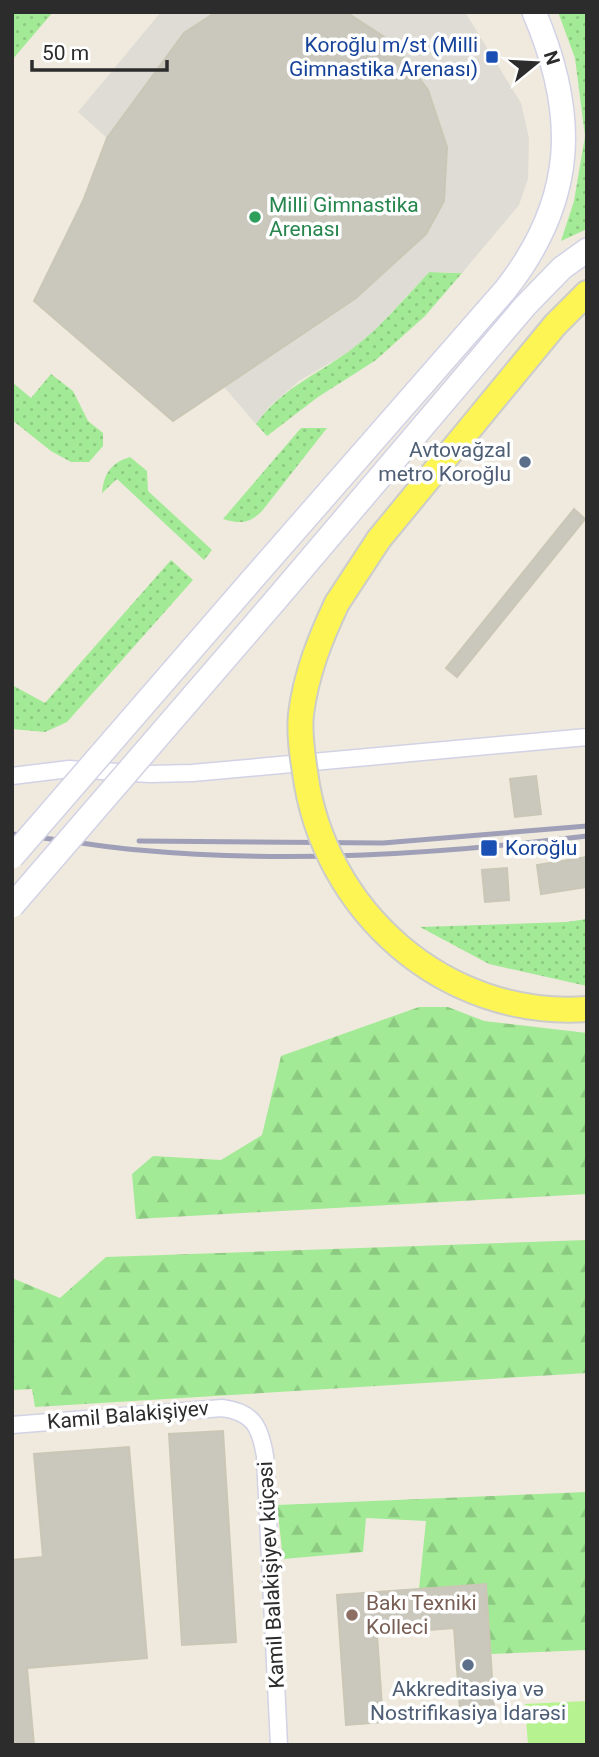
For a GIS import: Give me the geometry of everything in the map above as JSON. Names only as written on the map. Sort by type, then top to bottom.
[{"type":"main road","points":[[12,857],[506,289],[536,246],[559,186],[564,155],[564,119],[558,81],[534,12]]},
{"type":"main road","points":[[12,906],[525,306],[562,268],[587,250]]},
{"type":"main road","points":[[587,293],[555,325],[379,539],[337,603],[318,644],[306,682],[301,716],[302,750],[314,820],[351,896],[379,929],[404,951],[449,980],[490,997],[516,1005],[540,1008],[587,1009]]},
{"type":"street","points":[[12,776],[69,769],[150,774],[192,773],[587,737]]},
{"type":"street","name":"Kamil Balakişiyev","points":[[12,1425],[222,1408],[242,1412]]},
{"type":"street","name":"Kamil Balakişiyev küçəsi","points":[[242,1412],[254,1422],[261,1435],[265,1455],[279,1745]]},
{"type":"green space","points":[[12,12],[53,12],[12,60]]},
{"type":"green space","points":[[558,12],[587,12],[587,229],[561,241],[574,201],[585,136],[575,58]]},
{"type":"green space","points":[[429,272],[462,273],[425,316],[376,360],[318,397],[267,436],[256,424],[266,412],[288,392],[371,333]]},
{"type":"green space","points":[[51,374],[73,391],[88,421],[103,433],[103,446],[89,462],[71,462],[51,451],[12,420],[12,382],[31,398]]},
{"type":"green space","points":[[301,428],[327,428],[262,511],[244,522],[223,519]]},
{"type":"green space","points":[[130,457],[147,471],[148,491],[212,550],[204,560],[117,479],[102,493],[110,470],[118,462]]},
{"type":"green space","points":[[171,560],[193,580],[67,722],[45,732],[12,729],[12,685],[45,703]]},
{"type":"green space","points":[[587,919],[587,986],[489,964],[420,927],[567,922]]},
{"type":"green space","points":[[419,1007],[448,1007],[484,1021],[587,1033],[587,1194],[136,1219],[132,1174],[153,1156],[221,1160],[262,1135],[281,1056]]},
{"type":"green space","points":[[587,1240],[587,1373],[35,1407],[32,1389],[12,1390],[12,1278],[60,1298],[106,1257]]},
{"type":"green space","points":[[587,1492],[587,1650],[490,1654],[486,1584],[419,1589],[426,1521],[366,1518],[363,1552],[283,1559],[277,1505]]},
{"type":"green space","points":[[587,1701],[587,1745],[528,1745],[525,1704]]},
{"type":"shaded area","points":[[161,12],[216,12],[184,33],[107,138],[78,112]]},
{"type":"shaded area","points":[[346,12],[465,12],[521,103],[529,138],[528,179],[519,205],[462,273],[429,272],[375,330],[348,352],[299,381],[269,407],[256,424],[224,387],[356,298],[426,234],[444,201],[447,147],[428,90],[392,42]]},
{"type":"building","name":"Milli Gimnastika Arenası","points":[[216,12],[346,12],[392,42],[428,90],[447,147],[444,201],[426,234],[356,298],[173,421],[34,301],[83,201],[107,138],[184,33]]},
{"type":"building","points":[[574,509],[585,519],[457,677],[446,668]]},
{"type":"building","points":[[536,776],[541,814],[515,817],[510,779]]},
{"type":"building","points":[[587,857],[587,887],[541,894],[537,865]]},
{"type":"building","points":[[507,868],[509,900],[485,902],[482,870]]},
{"type":"building","points":[[223,1431],[236,1642],[182,1645],[169,1434]]},
{"type":"building","points":[[129,1447],[147,1658],[27,1668],[34,1745],[12,1745],[12,1560],[43,1557],[34,1454]]},
{"type":"building","points":[[486,1584],[494,1709],[460,1711],[454,1628],[377,1634],[383,1722],[346,1725],[337,1595]]},
{"type":"railway","points":[[139,841],[383,843],[587,826]]},
{"type":"railway","points":[[12,834],[139,850],[251,856],[419,852],[587,836]]},
{"type":"place","name":"Koroğlu m/st (Milli Gimnastika Arenası)","points":[[492,57]]},
{"type":"place","name":"Milli Gimnastika Arenası","points":[[255,217]]},
{"type":"place","name":"Avtovağzal metro Koroğlu","points":[[525,462]]},
{"type":"place","name":"Koroğlu","points":[[489,848]]},
{"type":"place","name":"Bakı Texniki Kolleci","points":[[352,1615]]},
{"type":"place","name":"Akkreditasiya və Nostrifikasiya İdarəsi","points":[[468,1665]]}]
